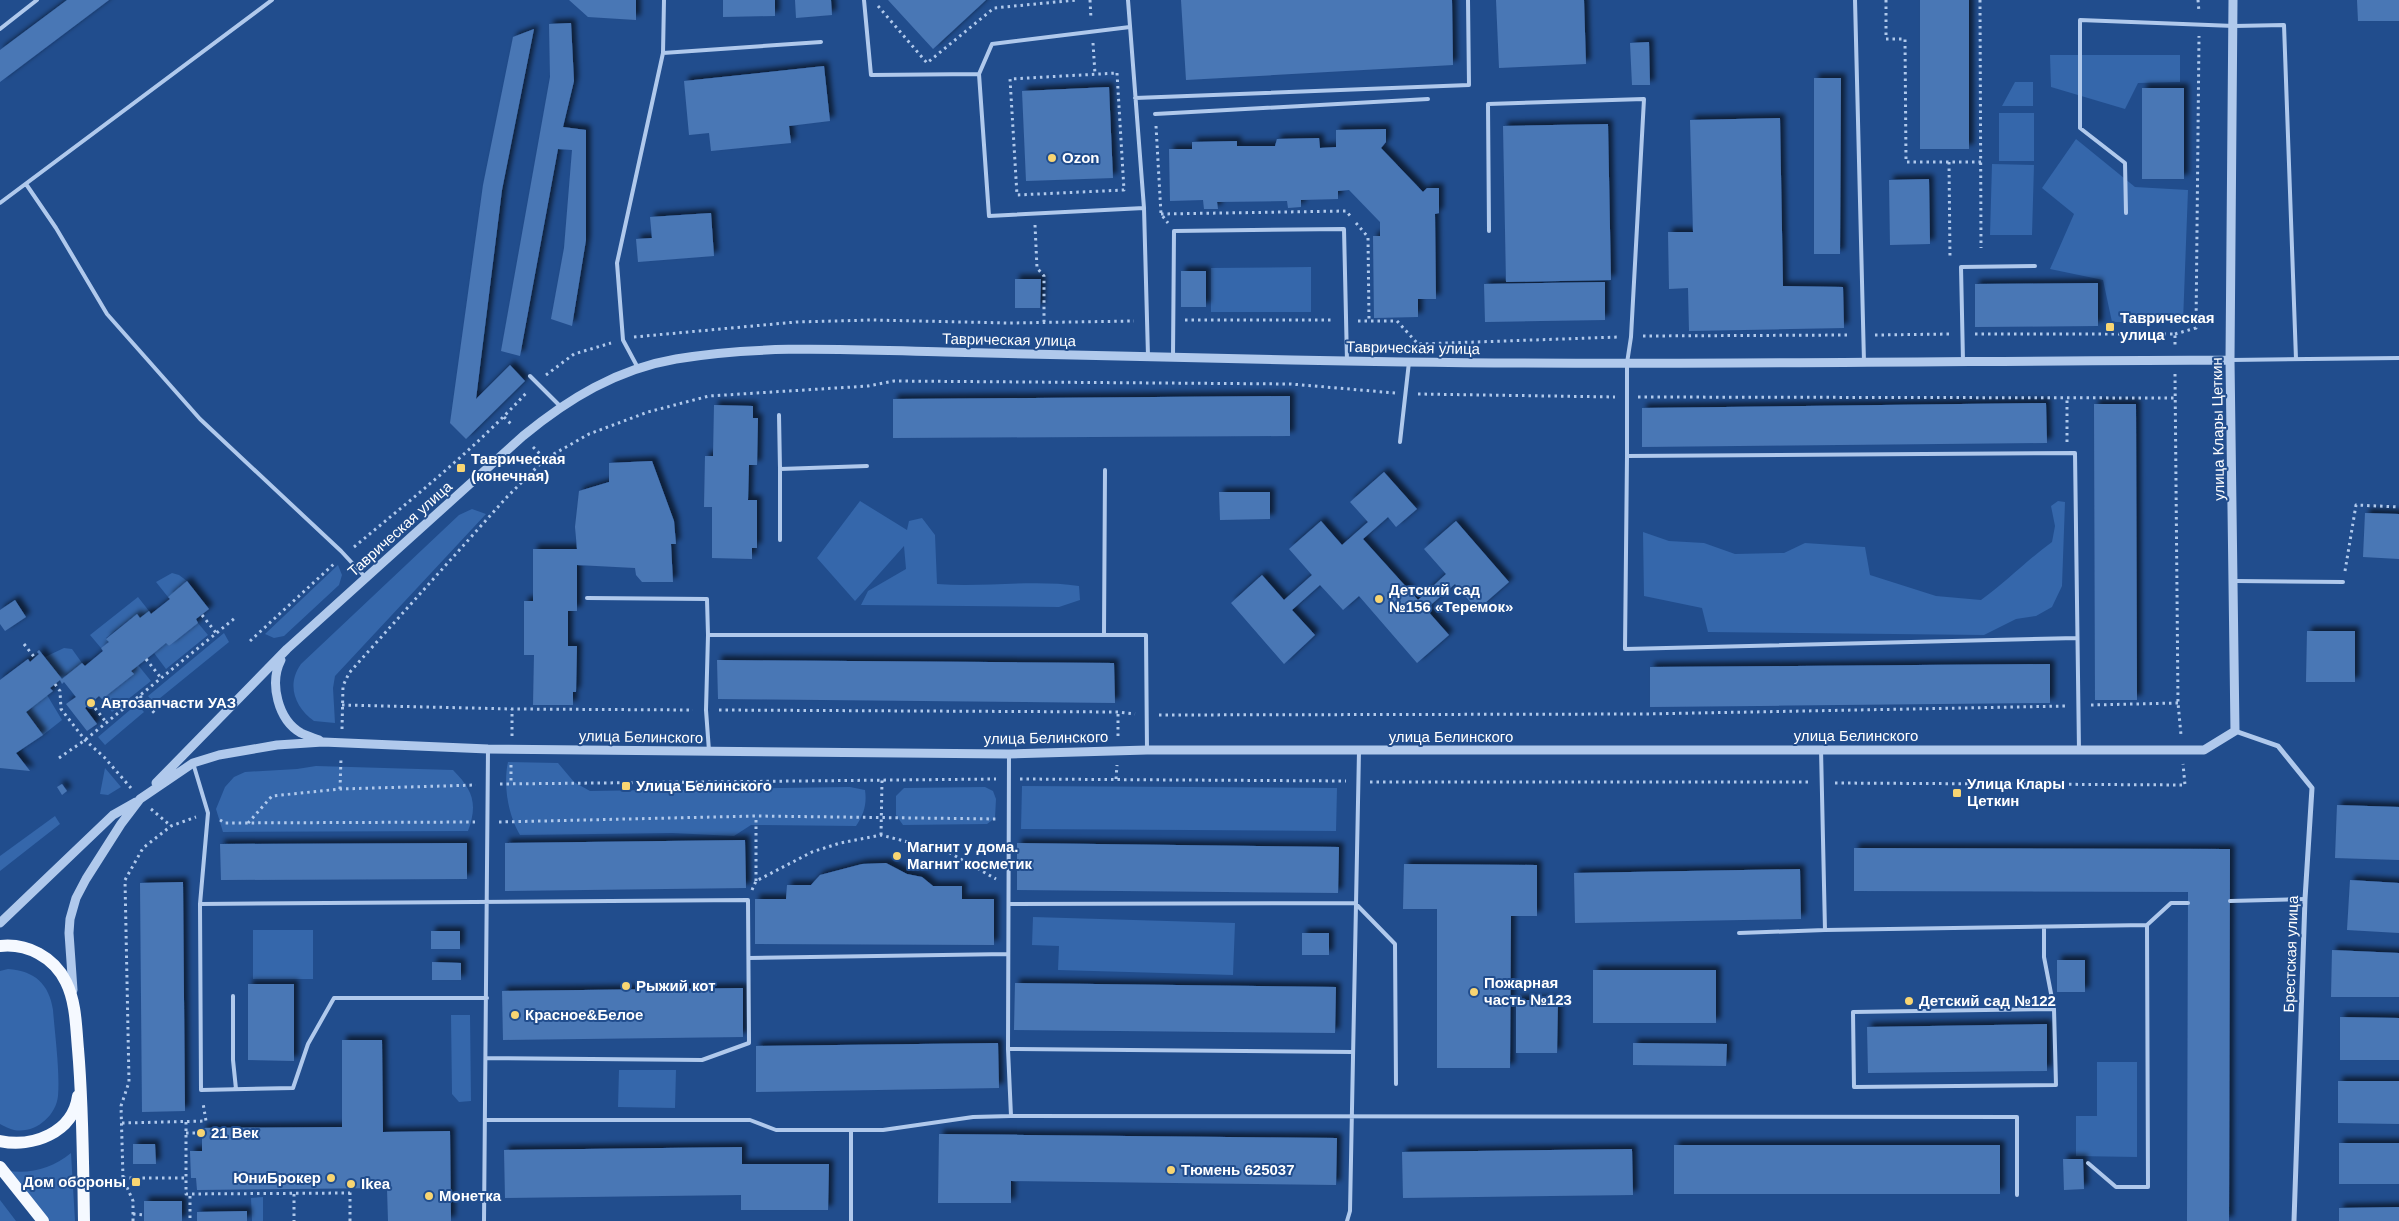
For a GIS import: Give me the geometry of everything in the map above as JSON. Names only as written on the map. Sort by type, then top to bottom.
[{"type":"main road","points":[[0,946],[27,948],[43,955],[57,967],[67,982],[76,1018],[81,1081],[84,1221]]},
{"type":"main road","points":[[0,1141],[15,1144],[35,1142],[53,1133],[68,1119],[78,1101],[81,1081]]},
{"type":"main road","points":[[0,1167],[43,1221]]},
{"type":"street","name":"улица Клары Цеткин","points":[[2233,0],[2230,360],[2235,581],[2235,731]]},
{"type":"street","name":"Таврическая улица","points":[[0,923],[113,815],[140,800],[287,649],[523,436],[560,406],[615,377],[638,368],[677,359],[739,353],[804,350],[1408,362],[1628,363],[2230,360]]},
{"type":"street","points":[[287,649],[276,669],[276,693],[284,715],[300,732],[323,742]]},
{"type":"street","name":"улица Белинского","points":[[76,1018],[69,933],[76,898],[112,838],[140,800],[194,763],[244,750],[277,745],[323,742],[488,749],[1009,754],[1147,750],[2204,750],[2235,731]]},
{"type":"street","name":"Брестская улица","points":[[2235,731],[2278,746],[2312,788],[2305,899],[2294,1221]]},
{"type":"lane","points":[[0,30],[37,0]]},
{"type":"lane","points":[[0,203],[272,0]]},
{"type":"lane","points":[[638,368],[623,340],[617,264],[663,53],[664,0]]},
{"type":"lane","points":[[864,0],[871,75],[979,74]]},
{"type":"lane","points":[[1128,0],[1144,208],[1148,356]]},
{"type":"lane","points":[[1136,98],[1469,85],[1468,0]]},
{"type":"lane","points":[[1854,0],[1864,362]]},
{"type":"lane","points":[[2126,213],[2125,163],[2080,128],[2080,20],[2234,26],[2284,25],[2296,359]]},
{"type":"lane","points":[[1130,28],[992,44],[979,74],[989,216],[1144,208]]},
{"type":"lane","points":[[663,53],[821,42]]},
{"type":"lane","points":[[1155,114],[1428,99]]},
{"type":"lane","points":[[1490,231],[1488,104],[1644,99],[1628,363],[1625,649],[2077,638]]},
{"type":"lane","points":[[26,184],[56,228],[106,314],[200,419],[341,551],[366,578]]},
{"type":"lane","points":[[1173,357],[1174,231],[1344,229],[1347,361]]},
{"type":"lane","points":[[1962,361],[1961,266],[2035,266]]},
{"type":"lane","points":[[2230,360],[2399,358]]},
{"type":"lane","points":[[1400,442],[1408,362]]},
{"type":"lane","points":[[530,376],[560,406]]},
{"type":"lane","points":[[780,415],[780,540]]},
{"type":"lane","points":[[1627,456],[2075,453],[2079,750]]},
{"type":"lane","points":[[780,469],[867,466]]},
{"type":"lane","points":[[1104,635],[1105,470]]},
{"type":"lane","points":[[2235,581],[2343,582]]},
{"type":"lane","points":[[587,598],[707,599],[706,710],[709,751]]},
{"type":"lane","points":[[708,634],[1146,635],[1147,750]]},
{"type":"lane","points":[[484,1221],[487,1058],[488,749]]},
{"type":"lane","points":[[1821,750],[1825,930]]},
{"type":"lane","points":[[1347,1221],[1350,1211],[1359,751]]},
{"type":"lane","points":[[1009,754],[1010,904],[1008,1049],[1011,1116]]},
{"type":"lane","points":[[194,763],[208,813],[200,904],[201,1090],[293,1088],[308,1044],[334,998],[487,998]]},
{"type":"lane","points":[[2230,900],[2305,899]]},
{"type":"lane","points":[[200,904],[748,900],[749,1043],[702,1060],[487,1058]]},
{"type":"lane","points":[[1739,933],[2147,925],[2171,903],[2188,902]]},
{"type":"lane","points":[[1010,904],[1355,903],[1395,944],[1396,1084]]},
{"type":"lane","points":[[2088,1163],[2116,1187],[2148,1187],[2147,925]]},
{"type":"lane","points":[[2044,927],[2044,957],[2054,1009],[2056,1085],[1854,1087],[1853,1012],[2054,1009]]},
{"type":"lane","points":[[749,958],[1008,954]]},
{"type":"lane","points":[[233,996],[233,1060],[236,1090]]},
{"type":"lane","points":[[1008,1049],[1352,1052]]},
{"type":"lane","points":[[486,1120],[750,1120],[776,1130],[883,1130],[973,1116],[1351,1118],[2017,1117],[2017,1194]]},
{"type":"lane","points":[[850,1130],[851,1221]]},
{"type":"path","points":[[873,0],[927,63],[994,8],[1049,1],[1077,0]]},
{"type":"path","points":[[1886,0],[1886,39],[1905,39],[1906,162],[1981,162]]},
{"type":"path","points":[[1980,0],[1981,248]]},
{"type":"path","points":[[2175,334],[2196,328],[2198,0]]},
{"type":"path","points":[[1117,73],[1124,190],[1034,194],[1017,196],[1010,79],[1117,73]]},
{"type":"path","points":[[1155,114],[1161,214],[1174,231]]},
{"type":"path","points":[[1949,162],[1950,267]]},
{"type":"path","points":[[1034,194],[1037,268],[1044,276],[1044,322]]},
{"type":"path","points":[[1951,324],[1952,334]]},
{"type":"path","points":[[342,723],[343,686],[349,673],[506,498],[545,459],[589,434],[648,412],[709,396],[868,386],[894,381],[1291,384],[1404,394],[1627,398],[2175,398],[2178,703],[2180,722]]},
{"type":"path","points":[[504,417],[513,426]]},
{"type":"path","points":[[532,445],[545,459]]},
{"type":"path","points":[[2343,582],[2356,505],[2399,507]]},
{"type":"path","points":[[202,615],[217,634]]},
{"type":"path","points":[[58,758],[85,740],[235,618]]},
{"type":"path","points":[[24,644],[35,658]]},
{"type":"path","points":[[146,659],[161,678]]},
{"type":"path","points":[[55,684],[60,690],[61,709],[85,740],[104,757],[140,800],[171,826]]},
{"type":"path","points":[[140,696],[156,715]]},
{"type":"path","points":[[91,702],[106,722]]},
{"type":"path","points":[[342,705],[512,709],[1118,712],[1146,715],[1645,714],[2178,703]]},
{"type":"path","points":[[512,709],[512,722]]},
{"type":"path","points":[[340,765],[340,790]]},
{"type":"path","points":[[248,823],[272,796],[340,790],[511,784],[511,770]]},
{"type":"path","points":[[2184,776],[2185,785]]},
{"type":"path","points":[[881,835],[882,780]]},
{"type":"path","points":[[132,1221],[133,1201],[122,1178],[121,1106],[129,1082],[125,880],[144,848],[171,826],[208,813],[225,823],[487,822],[756,816],[1008,819]]},
{"type":"path","points":[[748,900],[756,881],[756,816]]},
{"type":"path","points":[[756,881],[812,852],[840,843],[881,835],[950,853],[1010,886]]},
{"type":"path","points":[[122,1123],[206,1121],[201,1090]]},
{"type":"path","points":[[186,1122],[186,1194],[190,1196],[350,1193]]},
{"type":"path","points":[[186,1133],[202,1133]]},
{"type":"path","points":[[122,1178],[186,1178]]},
{"type":"path","points":[[350,1188],[350,1221]]},
{"type":"path","points":[[294,1194],[294,1221]]},
{"type":"path","points":[[190,1196],[190,1221]]},
{"type":"path","points":[[133,1214],[144,1215]]},
{"type":"shaded area","points":[[2050,55],[2180,55],[2180,82],[2138,83],[2125,109],[2051,87]]},
{"type":"shaded area","points":[[2015,82],[2033,82],[2033,106],[2002,106]]},
{"type":"shaded area","points":[[1999,113],[2034,113],[2034,161],[1999,161]]},
{"type":"shaded area","points":[[2076,139],[2135,187],[2188,190],[2183,322],[2112,322],[2103,280],[2050,269],[2074,214],[2042,188]]},
{"type":"shaded area","points":[[1992,164],[2034,165],[2032,235],[1990,235]]},
{"type":"shaded area","points":[[1311,267],[1311,312],[1211,312],[1211,268]]},
{"type":"shaded area","points":[[860,501],[907,530],[909,521],[922,518],[935,535],[937,584],[1044,583],[1079,586],[1080,600],[1059,607],[861,605],[868,591],[906,569],[904,546],[855,601],[817,558]]},
{"type":"shaded area","points":[[2058,501],[2065,502],[2062,586],[2052,607],[2036,616],[2016,619],[1984,635],[1708,632],[1702,608],[1644,596],[1643,532],[1669,541],[1704,543],[1735,554],[1784,553],[1805,543],[1865,547],[1870,575],[1936,596],[1981,600],[2052,542],[2055,526],[2051,506]]},
{"type":"shaded area","points":[[472,509],[486,514],[335,676],[333,688],[335,723],[314,721],[302,709],[295,695],[294,680],[301,664],[459,515]]},
{"type":"shaded area","points":[[338,565],[342,575],[339,585],[284,636],[274,638],[265,634]]},
{"type":"shaded area","points":[[172,573],[179,575],[187,581],[168,597],[156,582]]},
{"type":"shaded area","points":[[138,597],[149,611],[140,618],[137,614],[106,638],[109,642],[101,648],[90,635]]},
{"type":"shaded area","points":[[198,623],[208,635],[166,669],[154,653],[166,643],[169,646]]},
{"type":"shaded area","points":[[224,633],[229,642],[154,703],[148,696]]},
{"type":"shaded area","points":[[64,648],[72,649],[82,663],[62,679],[45,657]]},
{"type":"shaded area","points":[[138,665],[151,681],[112,712],[102,699],[133,675],[131,671]]},
{"type":"shaded area","points":[[47,695],[62,720],[43,735],[26,712]]},
{"type":"shaded area","points":[[137,704],[144,712],[105,745],[98,737]]},
{"type":"shaded area","points":[[508,762],[558,763],[574,782],[590,791],[850,787],[865,790],[866,800],[863,813],[856,826],[751,825],[734,836],[672,833],[520,835],[512,818],[506,790]]},
{"type":"shaded area","points":[[316,766],[453,770],[465,784],[472,798],[473,813],[468,831],[223,832],[216,809],[225,787],[234,777],[245,772]]},
{"type":"shaded area","points":[[105,768],[121,787],[108,795],[100,794]]},
{"type":"shaded area","points":[[1022,786],[1337,788],[1336,831],[1021,829]]},
{"type":"shaded area","points":[[985,787],[993,791],[996,799],[995,818],[987,824],[903,825],[896,815],[896,796],[904,788]]},
{"type":"shaded area","points":[[55,816],[60,824],[0,871],[0,856]]},
{"type":"shaded area","points":[[1033,917],[1235,923],[1233,975],[1058,970],[1059,946],[1032,945]]},
{"type":"shaded area","points":[[253,930],[313,930],[313,979],[253,979]]},
{"type":"shaded area","points":[[8,969],[18,970],[33,976],[44,986],[53,1010],[57,1053],[58,1096],[53,1110],[43,1122],[22,1131],[12,1130],[0,1124],[0,971]]},
{"type":"shaded area","points":[[451,1015],[470,1015],[471,1101],[459,1102],[452,1094]]},
{"type":"shaded area","points":[[2097,1062],[2137,1062],[2137,1157],[2076,1156],[2076,1116],[2097,1116]]},
{"type":"shaded area","points":[[619,1070],[676,1070],[675,1108],[618,1107]]},
{"type":"shaded area","points":[[71,1153],[75,1221],[47,1221],[8,1171],[26,1172],[42,1169],[57,1163]]},
{"type":"shaded area","points":[[263,1197],[263,1221],[252,1221],[251,1198]]},
{"type":"shaded area","points":[[0,1200],[16,1221],[0,1221]]},
{"type":"building","points":[[67,0],[109,0],[0,82],[0,50]]},
{"type":"building","points":[[569,0],[636,0],[636,20],[588,17]]},
{"type":"building","points":[[723,0],[775,0],[775,16],[723,17]]},
{"type":"building","points":[[795,0],[831,0],[832,15],[796,18]]},
{"type":"building","points":[[888,0],[986,0],[933,49]]},
{"type":"building","points":[[1181,0],[1452,0],[1453,65],[1186,80]]},
{"type":"building","points":[[1496,0],[1584,0],[1586,64],[1499,68]]},
{"type":"building","points":[[1920,0],[1969,0],[1969,149],[1920,149]]},
{"type":"building","points":[[2357,0],[2399,0],[2399,21],[2358,21]]},
{"type":"building","points":[[571,23],[574,81],[563,127],[586,130],[586,240],[572,326],[551,319],[564,248],[572,150],[558,149],[520,356],[501,351],[550,77],[549,24]]},
{"type":"building","points":[[534,29],[502,190],[476,399],[510,365],[525,381],[466,439],[450,423],[483,185],[513,37]]},
{"type":"building","points":[[1649,42],[1650,85],[1632,85],[1630,43]]},
{"type":"building","points":[[824,66],[830,121],[789,126],[791,143],[711,151],[709,133],[689,135],[684,81]]},
{"type":"building","points":[[1814,78],[1841,78],[1840,254],[1814,254]]},
{"type":"building","points":[[1109,87],[1113,178],[1026,181],[1022,91]]},
{"type":"building","points":[[2142,88],[2184,88],[2184,179],[2142,179]]},
{"type":"building","points":[[1780,118],[1783,286],[1843,287],[1844,328],[1689,331],[1688,288],[1669,289],[1668,232],[1693,232],[1690,120]]},
{"type":"building","points":[[1608,124],[1611,280],[1506,282],[1503,126]]},
{"type":"building","points":[[1386,129],[1386,142],[1381,148],[1423,192],[1427,188],[1439,188],[1439,213],[1435,214],[1436,299],[1418,299],[1418,317],[1374,318],[1373,236],[1380,236],[1380,222],[1349,190],[1338,191],[1338,199],[1301,200],[1301,207],[1288,208],[1287,201],[1217,202],[1218,209],[1204,209],[1203,200],[1170,201],[1169,149],[1192,149],[1192,142],[1237,141],[1237,146],[1275,146],[1277,139],[1319,138],[1320,148],[1336,147],[1336,130]]},
{"type":"building","points":[[1929,179],[1930,244],[1890,245],[1889,180]]},
{"type":"building","points":[[711,213],[714,256],[638,262],[636,239],[652,238],[650,217]]},
{"type":"building","points":[[1181,271],[1206,271],[1206,307],[1181,307]]},
{"type":"building","points":[[1015,279],[1041,279],[1040,308],[1015,308]]},
{"type":"building","points":[[1605,282],[1605,320],[1485,322],[1484,284]]},
{"type":"building","points":[[2098,283],[2098,326],[1975,327],[1975,284]]},
{"type":"building","points":[[1290,396],[1290,436],[893,438],[893,399]]},
{"type":"building","points":[[2046,403],[2047,443],[1642,447],[1642,408]]},
{"type":"building","points":[[2094,404],[2136,404],[2137,700],[2095,700]]},
{"type":"building","points":[[714,405],[753,406],[753,418],[758,418],[757,465],[749,465],[748,500],[757,500],[757,548],[752,548],[752,559],[712,558],[712,507],[704,507],[705,456],[713,456]]},
{"type":"building","points":[[652,461],[674,521],[676,544],[671,544],[673,582],[642,582],[636,575],[635,568],[577,565],[577,611],[568,611],[568,646],[577,646],[576,692],[573,692],[573,705],[533,705],[534,655],[524,655],[524,601],[533,601],[533,549],[577,549],[575,527],[579,491],[609,482],[609,463]]},
{"type":"building","points":[[1384,472],[1417,509],[1396,527],[1388,517],[1363,539],[1418,600],[1446,574],[1424,549],[1456,521],[1509,582],[1477,610],[1455,584],[1426,609],[1449,635],[1417,663],[1359,596],[1343,610],[1320,585],[1292,610],[1315,635],[1284,664],[1231,603],[1262,575],[1284,600],[1312,575],[1289,549],[1321,521],[1342,545],[1368,522],[1350,502]]},
{"type":"building","points":[[1219,492],[1270,492],[1270,519],[1220,520]]},
{"type":"building","points":[[2365,513],[2399,514],[2399,559],[2363,557]]},
{"type":"building","points":[[187,581],[209,609],[196,619],[198,623],[169,646],[166,643],[131,671],[134,674],[102,699],[99,696],[85,708],[97,724],[87,731],[66,704],[76,697],[64,682],[62,684],[60,680],[50,688],[53,691],[26,712],[43,735],[16,753],[30,771],[0,768],[0,680],[28,659],[30,662],[39,654],[37,652],[39,650],[62,679],[82,663],[85,666],[103,651],[101,648],[109,642],[106,639],[137,614],[140,618],[149,611],[151,614],[170,599],[168,597]]},
{"type":"building","points":[[15,600],[26,617],[5,631],[0,624],[0,610]]},
{"type":"building","points":[[2307,631],[2355,631],[2355,682],[2306,682]]},
{"type":"building","points":[[717,660],[1114,663],[1115,703],[718,699]]},
{"type":"building","points":[[2050,664],[2050,703],[1650,707],[1650,667]]},
{"type":"building","points":[[62,784],[67,791],[62,795],[57,787]]},
{"type":"building","points":[[2337,805],[2399,807],[2399,860],[2335,858]]},
{"type":"building","points":[[745,840],[746,888],[505,891],[505,843]]},
{"type":"building","points":[[467,843],[467,879],[221,880],[220,844]]},
{"type":"building","points":[[1017,843],[1339,847],[1338,893],[1017,890]]},
{"type":"building","points":[[1854,848],[2230,849],[2229,1221],[2187,1221],[2188,892],[1854,891]]},
{"type":"building","points":[[886,863],[907,874],[922,877],[933,886],[962,886],[962,899],[994,899],[994,945],[755,944],[755,899],[786,899],[787,885],[811,885],[820,875],[862,864]]},
{"type":"building","name":"Пожарная часть №123","points":[[1404,864],[1537,865],[1537,916],[1511,916],[1510,1068],[1437,1068],[1437,909],[1403,909]]},
{"type":"building","points":[[1800,869],[1801,919],[1575,923],[1574,873]]},
{"type":"building","points":[[2350,880],[2399,883],[2399,933],[2347,930]]},
{"type":"building","points":[[183,882],[185,1111],[142,1112],[140,883]]},
{"type":"building","points":[[431,931],[460,931],[460,949],[431,949]]},
{"type":"building","points":[[1302,933],[1329,933],[1329,955],[1302,955]]},
{"type":"building","points":[[2332,950],[2399,953],[2399,997],[2331,997]]},
{"type":"building","points":[[2057,960],[2085,960],[2085,992],[2057,992]]},
{"type":"building","points":[[432,962],[461,963],[461,980],[432,980]]},
{"type":"building","points":[[1593,970],[1716,970],[1716,1023],[1593,1023]]},
{"type":"building","points":[[1015,983],[1336,987],[1335,1033],[1014,1030]]},
{"type":"building","points":[[248,984],[294,984],[294,1061],[248,1060]]},
{"type":"building","points":[[743,988],[743,1037],[503,1040],[502,991]]},
{"type":"building","points":[[1516,1000],[1558,1000],[1557,1053],[1516,1053]]},
{"type":"building","points":[[2340,1017],[2399,1018],[2399,1060],[2340,1060]]},
{"type":"building","points":[[2047,1024],[2047,1071],[1868,1073],[1867,1027]]},
{"type":"building","points":[[342,1040],[382,1040],[383,1132],[450,1131],[451,1221],[388,1221],[387,1188],[197,1190],[196,1178],[191,1178],[190,1151],[202,1151],[202,1128],[342,1127]]},
{"type":"building","points":[[998,1043],[999,1088],[756,1092],[756,1046]]},
{"type":"building","points":[[1633,1043],[1727,1044],[1726,1066],[1633,1065]]},
{"type":"building","points":[[2338,1081],[2399,1081],[2399,1124],[2338,1123]]},
{"type":"building","points":[[939,1134],[1337,1138],[1336,1185],[1011,1181],[1011,1203],[938,1203]]},
{"type":"building","points":[[2339,1143],[2399,1143],[2399,1184],[2339,1184]]},
{"type":"building","points":[[133,1144],[155,1144],[156,1164],[133,1164]]},
{"type":"building","points":[[1674,1145],[2000,1145],[2000,1194],[1674,1194]]},
{"type":"building","points":[[742,1147],[742,1164],[829,1164],[828,1210],[741,1210],[741,1195],[505,1198],[504,1150]]},
{"type":"building","points":[[1632,1149],[1633,1195],[1403,1198],[1402,1152]]},
{"type":"building","points":[[2063,1159],[2083,1159],[2084,1189],[2064,1190]]},
{"type":"building","points":[[144,1201],[182,1201],[182,1221],[144,1221]]},
{"type":"building","points":[[2399,1207],[2399,1221],[2339,1221],[2339,1208]]},
{"type":"building","points":[[247,1211],[247,1221],[197,1221],[197,1212]]},
{"type":"place","name":"Ozon","points":[[1052,158]]},
{"type":"place","name":"Таврическая улица","points":[[2110,327]]},
{"type":"place","name":"Таврическая (конечная)","points":[[461,468]]},
{"type":"place","name":"Детский сад №156 «Теремок»","points":[[1379,599]]},
{"type":"place","name":"Автозапчасти УАЗ","points":[[91,703]]},
{"type":"place","name":"Улица Белинского","points":[[626,786]]},
{"type":"place","name":"Улица Клары Цеткин","points":[[1957,793]]},
{"type":"place","name":"Магнит у дома. Магнит косметик","points":[[897,856]]},
{"type":"place","name":"Рыжий кот","points":[[626,986]]},
{"type":"place","name":"Пожарная часть №123","points":[[1474,992]]},
{"type":"place","name":"Детский сад №122","points":[[1909,1001]]},
{"type":"place","name":"Красное&Белое","points":[[515,1015]]},
{"type":"place","name":"21 Век","points":[[201,1133]]},
{"type":"place","name":"Тюмень 625037","points":[[1171,1170]]},
{"type":"place","name":"ЮниБрокер","points":[[331,1178]]},
{"type":"place","name":"Дом обороны","points":[[136,1182]]},
{"type":"place","name":"Ikea","points":[[351,1184]]},
{"type":"place","name":"Монетка","points":[[429,1196]]}]
